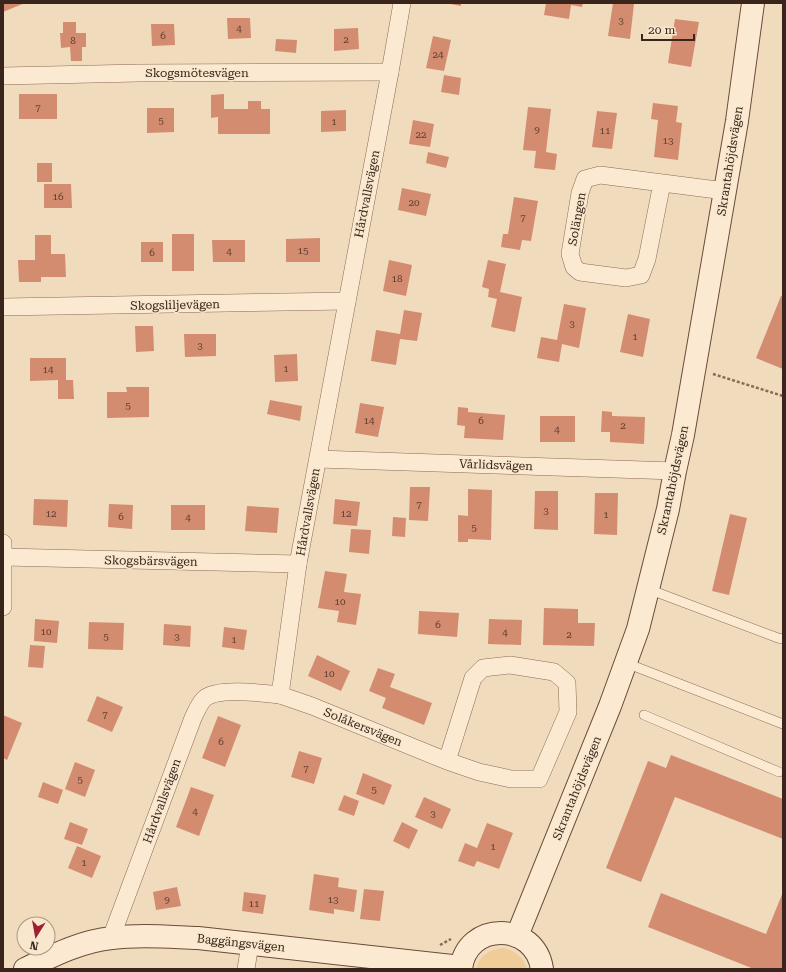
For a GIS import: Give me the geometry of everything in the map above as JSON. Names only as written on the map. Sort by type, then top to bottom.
[{"type":"street","name":"Hårdvallsvägen","points":[[111,938],[193,718],[204,698],[222,692],[250,692],[280,695],[298,564],[402,3]]},
{"type":"street","name":"Skrantahöjdsvägen","points":[[517,936],[626,663],[638,629],[668,509],[683,435],[737,121],[753,3]]},
{"type":"street","name":"Skogsmötesvägen","points":[[3,76],[139,73],[390,72]]},
{"type":"street","name":"Solängen","points":[[662,183],[647,258],[641,275],[626,278],[580,272],[574,267],[570,254],[580,193],[585,179],[600,175],[725,191]]},
{"type":"street","name":"Skogsliljevägen","points":[[3,307],[347,301]]},
{"type":"street","name":"Vårlidsvägen","points":[[318,459],[675,471]]},
{"type":"street","points":[[3,543],[3,607]]},
{"type":"street","name":"Skogsbärsvägen","points":[[4,557],[298,564]]},
{"type":"street","name":"Solåkersvägen","points":[[280,695],[312,706],[446,761],[479,772],[511,779],[539,779],[568,712],[567,683],[554,672],[510,665],[483,668],[473,678],[446,761]]},
{"type":"street","points":[[461,968],[464,957],[477,941],[490,934],[504,933],[517,936],[529,943],[540,960],[542,969]]},
{"type":"street","name":"Baggängsvägen","points":[[25,969],[56,953],[85,944],[111,938],[161,936],[198,938],[461,968]]},
{"type":"street","points":[[246,969],[250,944]]},
{"type":"lane","points":[[648,589],[783,639]]},
{"type":"lane","points":[[626,663],[783,724]]},
{"type":"lane","points":[[644,716],[779,772]]},
{"type":"path","points":[[712,373],[783,396]]},
{"type":"sand","points":[[504,948],[518,955],[527,969],[476,969],[482,956],[490,951]]},
{"type":"building","points":[[3,3],[25,3],[3,12]]},
{"type":"building","points":[[445,3],[461,3],[461,6]]},
{"type":"building","points":[[546,3],[583,3],[582,7],[571,5],[569,19],[544,15]]},
{"type":"building","points":[[613,3],[634,4],[630,39],[608,36]]},
{"type":"building","points":[[227,18],[250,18],[251,38],[228,39]]},
{"type":"building","points":[[675,19],[699,22],[691,67],[668,63]]},
{"type":"building","points":[[63,22],[76,22],[76,33],[86,33],[86,47],[82,47],[82,61],[71,61],[70,47],[61,48],[60,33],[63,33]]},
{"type":"building","points":[[151,24],[174,24],[175,45],[152,46]]},
{"type":"building","points":[[358,28],[359,49],[334,51],[334,29]]},
{"type":"building","points":[[433,36],[451,40],[444,71],[426,68]]},
{"type":"building","points":[[276,39],[297,40],[296,53],[275,51]]},
{"type":"building","points":[[444,75],[461,78],[459,95],[441,92]]},
{"type":"building","points":[[19,94],[57,94],[57,119],[19,119]]},
{"type":"building","points":[[224,94],[224,109],[248,109],[248,101],[261,101],[261,109],[270,109],[270,134],[218,134],[218,117],[211,118],[211,95]]},
{"type":"building","points":[[653,103],[678,106],[676,122],[682,123],[678,160],[654,157],[658,120],[651,119]]},
{"type":"building","points":[[528,107],[551,109],[546,152],[557,154],[555,170],[534,168],[536,151],[523,150]]},
{"type":"building","points":[[147,108],[174,108],[174,132],[147,133]]},
{"type":"building","points":[[346,110],[346,131],[321,132],[321,111]]},
{"type":"building","points":[[597,111],[617,113],[612,149],[592,147]]},
{"type":"building","points":[[413,120],[434,124],[430,147],[409,144]]},
{"type":"building","points":[[428,152],[449,157],[446,168],[426,163]]},
{"type":"building","points":[[37,163],[52,163],[52,182],[37,182]]},
{"type":"building","points":[[44,184],[71,184],[72,208],[44,208]]},
{"type":"building","points":[[402,188],[431,194],[426,216],[398,210]]},
{"type":"building","points":[[514,197],[538,201],[531,241],[522,240],[520,250],[501,247],[503,234],[508,234]]},
{"type":"building","points":[[172,234],[194,234],[194,271],[172,271]]},
{"type":"building","points":[[35,235],[51,235],[51,254],[65,254],[66,277],[41,277],[41,282],[19,282],[18,260],[35,260]]},
{"type":"building","points":[[320,238],[320,262],[286,262],[286,239]]},
{"type":"building","points":[[212,240],[245,240],[245,262],[213,262]]},
{"type":"building","points":[[141,242],[163,242],[163,262],[141,262]]},
{"type":"building","points":[[389,260],[412,265],[406,296],[383,291]]},
{"type":"building","points":[[488,260],[506,264],[500,292],[522,297],[515,332],[491,327],[497,299],[488,297],[489,289],[482,287]]},
{"type":"building","points":[[781,296],[783,297],[783,369],[756,358]]},
{"type":"building","points":[[564,304],[586,308],[579,348],[562,344],[559,362],[537,358],[541,337],[557,340]]},
{"type":"building","points":[[404,310],[422,313],[417,341],[400,339],[396,365],[371,361],[376,330],[400,334]]},
{"type":"building","points":[[628,314],[650,319],[643,357],[620,352]]},
{"type":"building","points":[[135,326],[153,326],[154,351],[136,352]]},
{"type":"building","points":[[184,334],[216,334],[216,356],[185,357]]},
{"type":"building","points":[[297,354],[298,381],[275,382],[274,355]]},
{"type":"building","points":[[30,358],[66,358],[66,380],[73,380],[74,399],[58,399],[58,380],[30,381]]},
{"type":"building","points":[[126,387],[149,387],[149,417],[107,418],[107,392],[127,392]]},
{"type":"building","points":[[270,400],[302,406],[300,421],[267,414]]},
{"type":"building","points":[[360,403],[384,407],[378,437],[355,433]]},
{"type":"building","points":[[458,407],[468,408],[468,412],[505,415],[503,440],[464,438],[465,426],[457,425]]},
{"type":"building","points":[[602,411],[612,412],[612,416],[645,417],[644,444],[610,442],[610,432],[601,432]]},
{"type":"building","points":[[540,416],[575,416],[575,442],[540,442]]},
{"type":"building","points":[[410,487],[430,487],[428,521],[409,520]]},
{"type":"building","points":[[468,489],[492,490],[491,540],[468,539],[468,542],[458,542],[458,515],[468,516]]},
{"type":"building","points":[[535,491],[558,491],[558,530],[534,529]]},
{"type":"building","points":[[595,493],[618,493],[617,535],[594,534]]},
{"type":"building","points":[[34,499],[68,500],[67,527],[33,525]]},
{"type":"building","points":[[335,499],[360,502],[357,526],[333,524]]},
{"type":"building","points":[[109,504],[133,505],[132,529],[108,527]]},
{"type":"building","points":[[171,505],[205,505],[205,530],[171,530]]},
{"type":"building","points":[[247,506],[279,508],[277,533],[245,531]]},
{"type":"building","points":[[730,514],[747,518],[729,595],[712,591]]},
{"type":"building","points":[[393,517],[406,518],[405,537],[392,536]]},
{"type":"building","points":[[351,529],[371,530],[369,554],[349,552]]},
{"type":"building","points":[[325,571],[347,574],[344,592],[361,594],[356,625],[337,622],[339,611],[318,608]]},
{"type":"building","points":[[544,608],[578,609],[578,623],[595,623],[594,646],[543,645]]},
{"type":"building","points":[[419,611],[459,613],[457,637],[418,634]]},
{"type":"building","points":[[35,619],[59,621],[57,643],[34,641]]},
{"type":"building","points":[[489,619],[522,620],[521,645],[488,644]]},
{"type":"building","points":[[89,622],[124,623],[123,650],[88,649]]},
{"type":"building","points":[[164,624],[191,626],[190,647],[163,645]]},
{"type":"building","points":[[224,627],[247,630],[244,650],[222,647]]},
{"type":"building","points":[[30,645],[45,646],[43,668],[28,667]]},
{"type":"building","points":[[317,655],[350,671],[341,691],[308,676]]},
{"type":"building","points":[[378,668],[395,674],[390,687],[432,703],[424,725],[382,708],[386,698],[369,691]]},
{"type":"building","points":[[97,696],[123,707],[112,732],[87,721]]},
{"type":"building","points":[[3,715],[22,723],[7,760],[3,758]]},
{"type":"building","points":[[218,716],[241,725],[225,767],[202,758]]},
{"type":"building","points":[[299,751],[322,758],[314,784],[291,777]]},
{"type":"building","points":[[671,755],[783,799],[783,839],[675,797],[641,882],[606,868],[648,761],[666,768]]},
{"type":"building","points":[[75,762],[95,770],[85,797],[65,789]]},
{"type":"building","points":[[363,773],[392,785],[384,805],[356,794]]},
{"type":"building","points":[[43,782],[63,790],[58,804],[38,797]]},
{"type":"building","points":[[191,787],[214,795],[199,836],[176,827]]},
{"type":"building","points":[[344,795],[359,801],[354,816],[338,810]]},
{"type":"building","points":[[424,797],[451,809],[442,829],[415,817]]},
{"type":"building","points":[[70,822],[88,829],[82,845],[64,839]]},
{"type":"building","points":[[402,822],[418,830],[409,849],[393,841]]},
{"type":"building","points":[[487,823],[513,833],[499,869],[477,861],[474,867],[458,861],[465,843],[477,848]]},
{"type":"building","points":[[77,846],[101,856],[92,878],[68,868]]},
{"type":"building","points":[[314,874],[339,878],[338,887],[357,890],[354,912],[334,909],[334,914],[309,910]]},
{"type":"building","points":[[177,887],[181,906],[156,910],[153,892]]},
{"type":"building","points":[[364,889],[384,891],[380,921],[360,919]]},
{"type":"building","points":[[244,892],[266,895],[263,914],[242,911]]},
{"type":"building","points":[[783,892],[783,969],[754,969],[648,927],[661,893],[766,934]]}]
